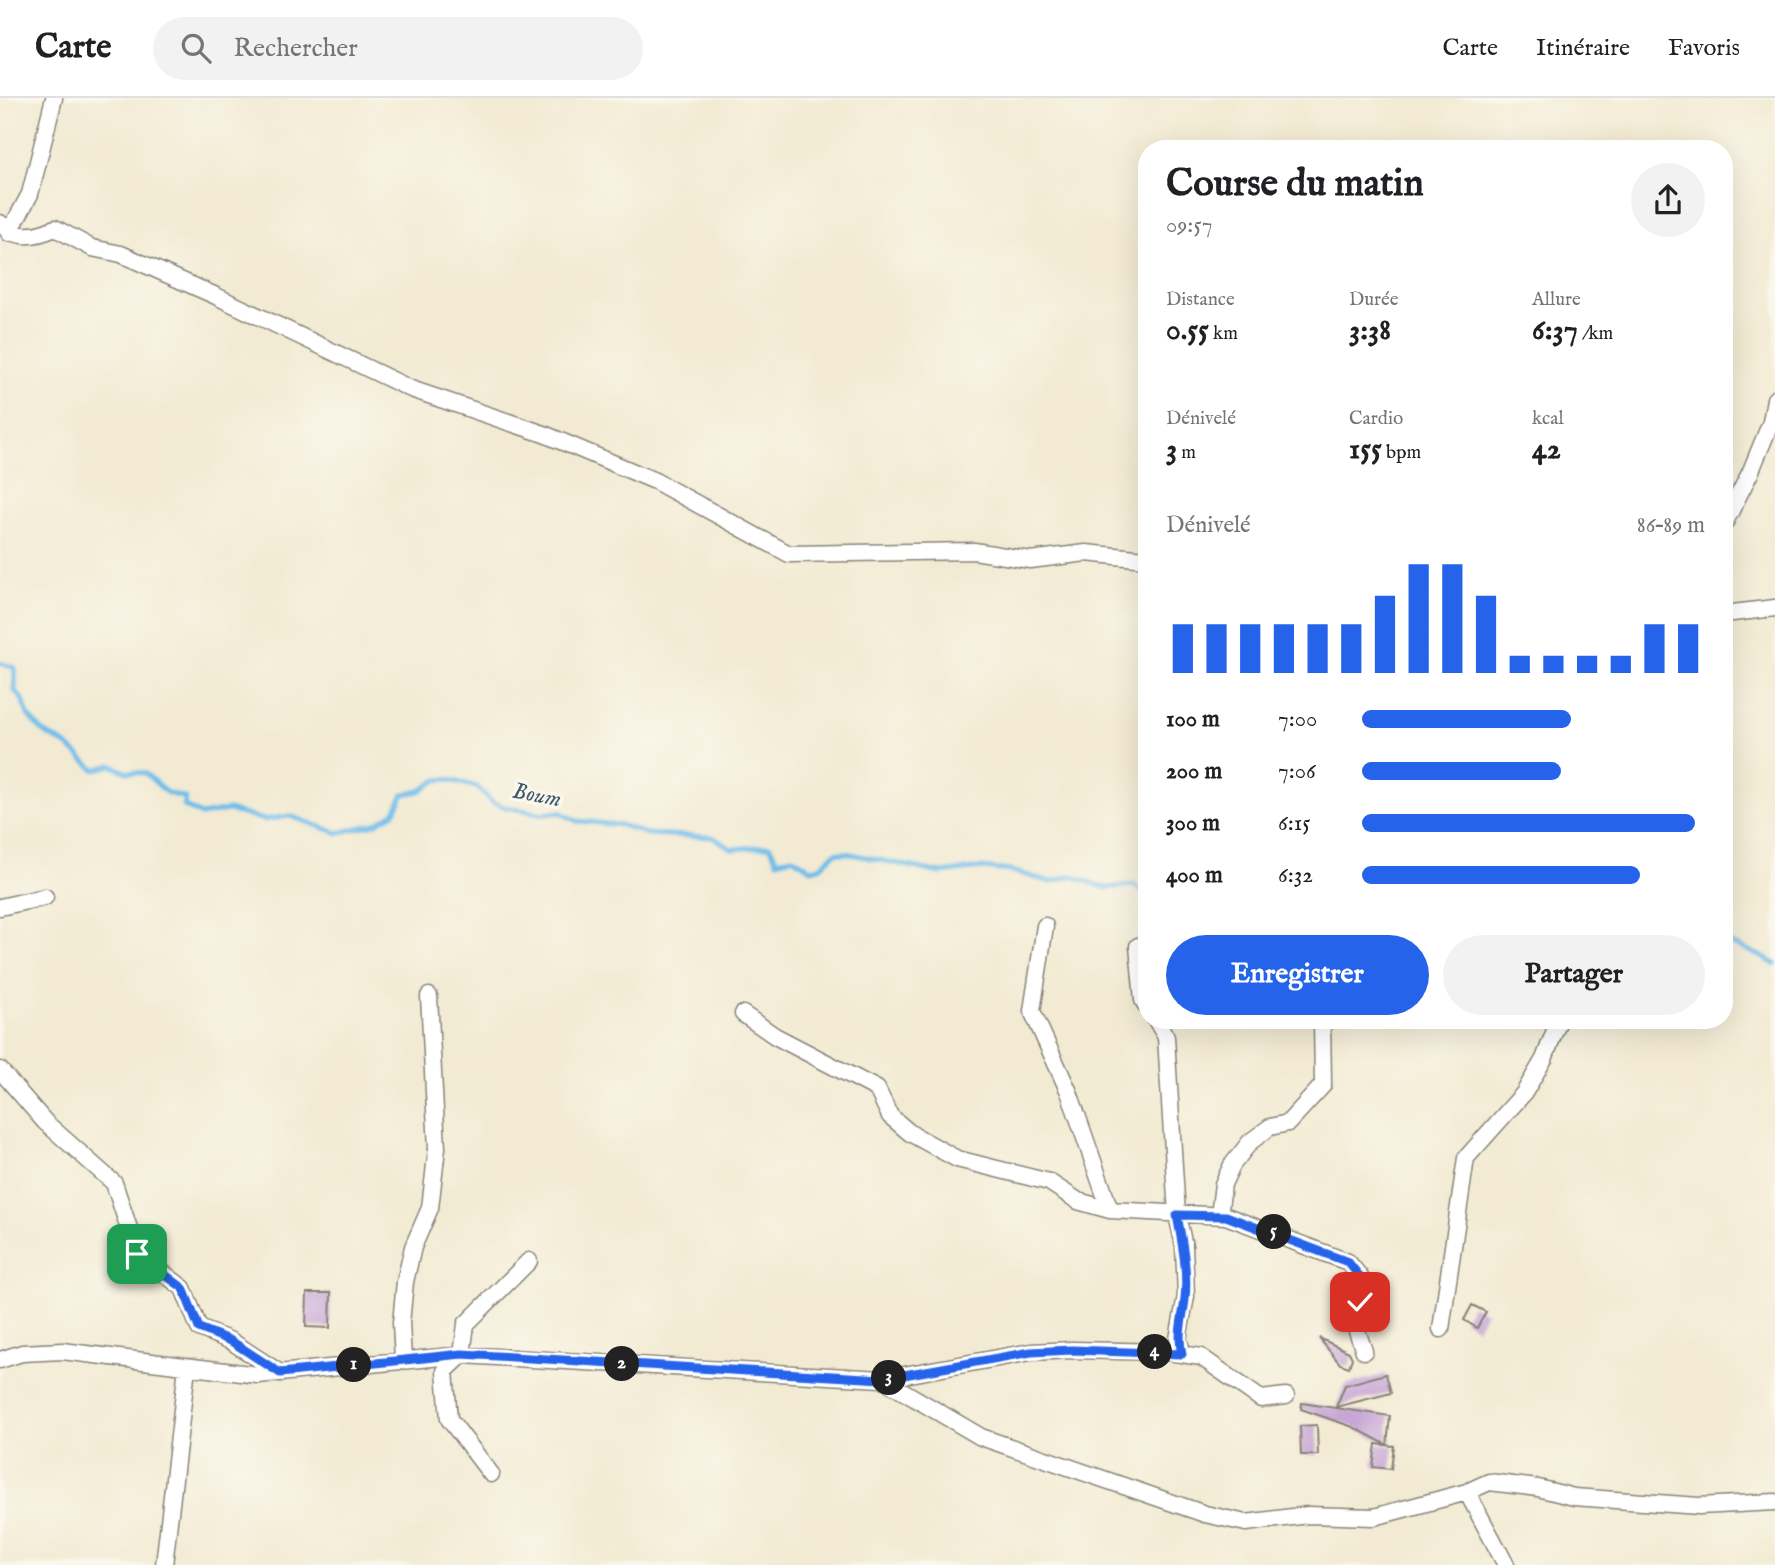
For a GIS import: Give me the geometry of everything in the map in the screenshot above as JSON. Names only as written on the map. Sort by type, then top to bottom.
[{"type":"street","points":[[54,98],[30,194],[5,228],[35,237],[55,228],[92,248],[121,254],[411,389],[544,434],[655,481],[789,554],[974,551],[1030,560],[1086,553],[1138,558]]},
{"type":"street","points":[[1733,506],[1771,422],[1775,400]]},
{"type":"street","points":[[1733,613],[1775,608]]},
{"type":"street","points":[[0,906],[45,897]]},
{"type":"street","points":[[1045,926],[1032,1011],[1069,1092],[1110,1210]]},
{"type":"street","points":[[403,1360],[401,1322],[405,1282],[413,1247],[430,1208],[437,1148],[429,996]]},
{"type":"street","points":[[743,1014],[775,1036],[877,1089],[890,1116],[910,1133],[957,1159],[1049,1182],[1078,1201],[1110,1210],[1219,1216],[1263,1228],[1348,1262],[1360,1277],[1356,1328],[1364,1351]]},
{"type":"street","points":[[1161,1029],[1166,1037],[1177,1215],[1184,1246],[1185,1296],[1178,1339],[1182,1354]]},
{"type":"street","points":[[1219,1216],[1223,1184],[1244,1149],[1270,1127],[1288,1123],[1323,1085],[1322,1029]]},
{"type":"street","points":[[1441,1329],[1465,1158],[1524,1093],[1544,1059],[1556,1029]]},
{"type":"street","points":[[0,1070],[45,1122],[114,1183],[137,1254],[183,1288],[199,1328],[231,1341],[280,1373]]},
{"type":"street","points":[[491,1474],[449,1419],[445,1371],[462,1354],[466,1324],[529,1261]]},
{"type":"street","points":[[0,1360],[22,1353],[62,1351],[258,1375],[462,1354],[882,1379],[1031,1352],[1072,1350],[1201,1357],[1261,1399],[1286,1396]]},
{"type":"street","points":[[164,1565],[187,1367]]},
{"type":"street","points":[[882,1379],[981,1437],[1192,1510],[1246,1523],[1308,1515],[1374,1517],[1467,1492],[1489,1482],[1538,1488],[1574,1497],[1699,1506],[1775,1502]]},
{"type":"street","points":[[1467,1492],[1506,1565]]},
{"type":"building","points":[[307,1293],[331,1293],[330,1328],[306,1327]]},
{"type":"building","points":[[1472,1305],[1486,1312],[1477,1328],[1464,1320]]},
{"type":"building","points":[[1319,1338],[1349,1352],[1352,1358],[1349,1367],[1340,1364]]},
{"type":"building","points":[[1386,1374],[1391,1393],[1336,1407],[1345,1385]]},
{"type":"building","points":[[1302,1403],[1390,1416],[1387,1445],[1353,1427],[1301,1409]]},
{"type":"building","points":[[1317,1425],[1318,1455],[1301,1455],[1300,1426]]},
{"type":"building","points":[[1376,1444],[1394,1446],[1391,1469],[1373,1467]]},
{"type":"waterway","name":"Boum","points":[[0,663],[15,668],[15,691],[23,700],[28,715],[42,731],[68,746],[95,770],[111,765],[126,772],[145,773],[167,793],[186,798],[184,806],[201,815],[228,810],[264,820],[290,816],[338,833],[375,824],[394,813],[404,794],[420,791],[437,780],[446,779],[477,787],[492,802],[505,807],[544,814],[559,812],[577,821],[621,825],[647,834],[713,837],[732,849],[770,846],[777,861],[792,857],[811,869],[820,867],[835,853],[847,853],[941,873],[982,868],[1012,871],[1051,882],[1072,876],[1106,888],[1133,885],[1138,888]]},
{"type":"waterway","name":"Boum","points":[[1733,945],[1775,964]]},
{"type":"route","points":[[137,1254],[183,1288],[199,1328],[231,1341],[280,1373],[462,1354],[882,1379],[1031,1352],[1072,1350],[1182,1354],[1178,1339],[1185,1296],[1184,1246],[1177,1215],[1226,1216],[1348,1262],[1360,1277],[1360,1302]]}]
